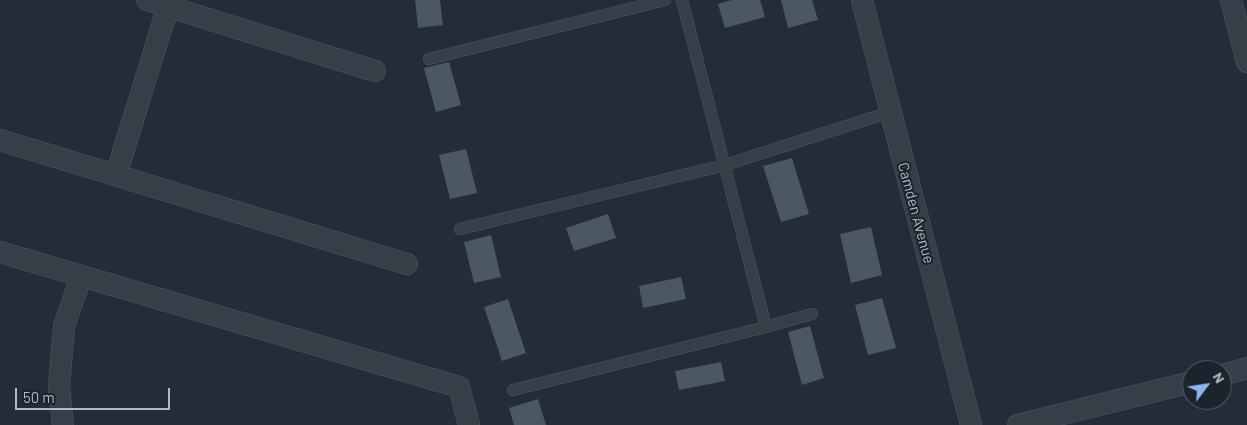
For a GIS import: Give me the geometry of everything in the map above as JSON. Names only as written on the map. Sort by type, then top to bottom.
[{"type":"street","points":[[146,0],[169,3],[375,72]]},
{"type":"street","name":"Camden Avenue","points":[[862,0],[971,425]]},
{"type":"street","points":[[1231,0],[1247,62]]},
{"type":"street","points":[[116,175],[169,3]]},
{"type":"street","points":[[0,140],[407,264]]},
{"type":"street","points":[[0,252],[459,387],[468,425]]},
{"type":"street","points":[[63,425],[58,386],[64,326],[81,277]]},
{"type":"street","points":[[1232,372],[1247,368]]},
{"type":"street","points":[[1018,425],[1182,384]]},
{"type":"lane","points":[[429,59],[665,0]]},
{"type":"lane","points":[[682,0],[766,327]]},
{"type":"lane","points":[[460,228],[725,165],[890,112]]},
{"type":"lane","points":[[513,390],[812,314]]},
{"type":"building","points":[[415,0],[440,0],[443,25],[418,28]]},
{"type":"building","points":[[732,0],[760,0],[765,17],[725,28],[718,4]]},
{"type":"building","points":[[781,0],[812,0],[818,20],[788,28]]},
{"type":"building","points":[[449,62],[461,105],[436,112],[424,68]]},
{"type":"building","points":[[466,149],[477,193],[450,199],[439,155]]},
{"type":"building","points":[[792,158],[809,214],[781,222],[763,166]]},
{"type":"building","points":[[608,214],[616,238],[574,251],[566,228]]},
{"type":"building","points":[[871,227],[882,275],[851,283],[840,234]]},
{"type":"building","points":[[491,235],[501,277],[474,283],[464,242]]},
{"type":"building","points":[[681,277],[686,299],[643,308],[639,286]]},
{"type":"building","points":[[882,298],[896,348],[868,355],[855,305]]},
{"type":"building","points":[[508,299],[526,353],[502,361],[484,307]]},
{"type":"building","points":[[810,326],[824,378],[802,385],[788,332]]},
{"type":"building","points":[[721,362],[725,381],[679,390],[675,371]]},
{"type":"building","points":[[538,399],[546,425],[514,425],[509,408]]}]
